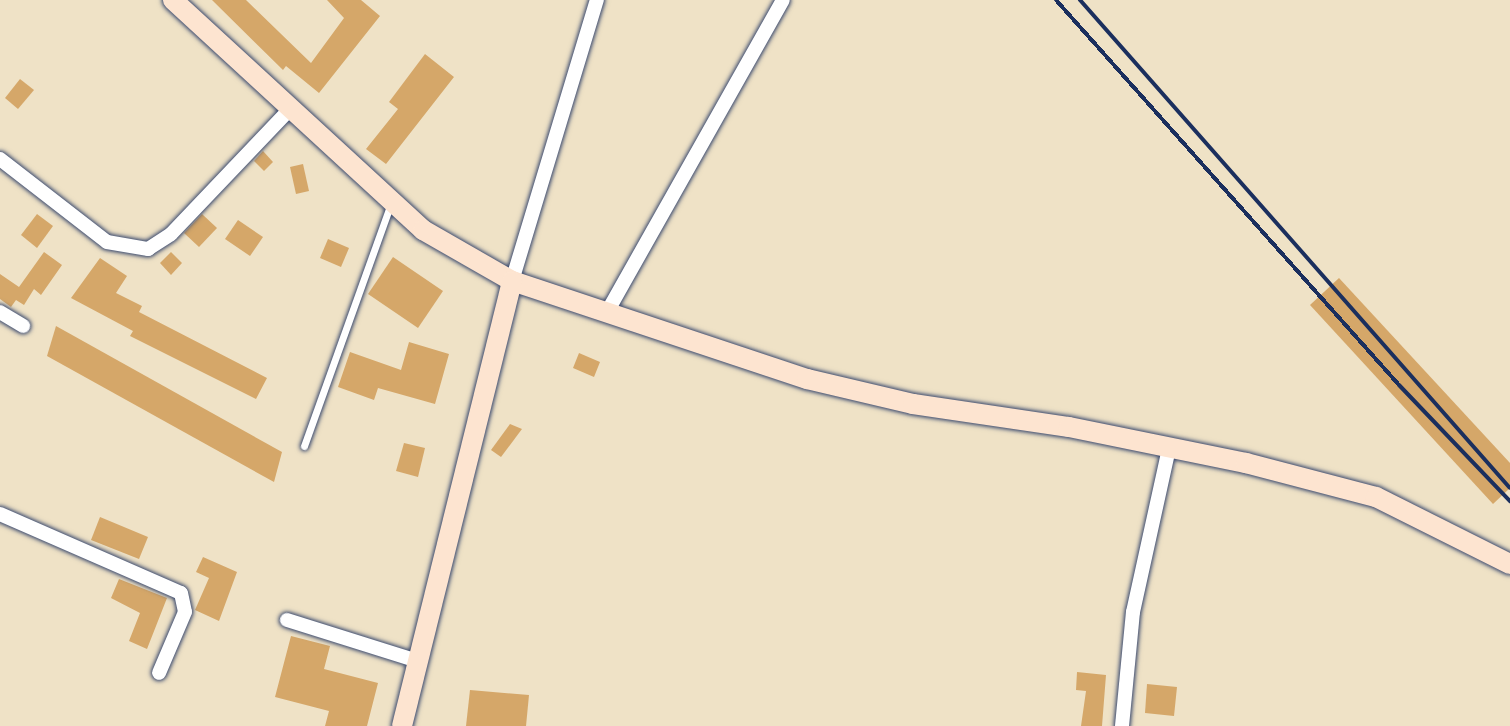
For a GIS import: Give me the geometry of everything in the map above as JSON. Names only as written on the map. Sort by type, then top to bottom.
[{"type":"street","points":[[173,0],[288,111],[391,203],[446,246],[512,281],[606,314],[828,384],[1169,448],[1376,497],[1510,564]]},
{"type":"street","points":[[402,726],[512,281],[597,0]]},
{"type":"street","points":[[606,314],[783,0]]},
{"type":"street","points":[[0,159],[107,242],[148,249],[171,234],[288,111]]},
{"type":"street","points":[[0,312],[23,326]]},
{"type":"street","points":[[1122,726],[1133,612],[1169,448]]},
{"type":"street","points":[[0,514],[181,593],[185,612],[159,673]]},
{"type":"street","points":[[287,620],[418,661]]},
{"type":"lane","points":[[304,446],[391,203]]},
{"type":"building","points":[[212,0],[246,0],[311,63],[344,18],[327,0],[361,0],[380,16],[319,93],[286,66],[283,70]]},
{"type":"building","points":[[425,54],[454,77],[386,164],[366,149],[398,109],[389,102]]},
{"type":"building","points":[[20,79],[34,90],[18,109],[5,98]]},
{"type":"building","points":[[263,151],[273,162],[264,171],[254,161]]},
{"type":"building","points":[[303,164],[309,191],[296,194],[290,167]]},
{"type":"building","points":[[37,214],[53,226],[37,248],[21,235]]},
{"type":"building","points":[[202,214],[217,228],[199,247],[184,233]]},
{"type":"building","points":[[238,220],[263,237],[250,256],[225,239]]},
{"type":"building","points":[[328,239],[349,248],[341,267],[320,258]]},
{"type":"building","points":[[44,252],[62,265],[41,295],[34,289],[24,305],[16,300],[11,307],[0,299],[0,274],[19,287]]},
{"type":"building","points":[[171,252],[182,263],[171,275],[160,263]]},
{"type":"building","points":[[393,257],[443,291],[418,328],[368,294]]},
{"type":"building","points":[[100,258],[127,276],[116,293],[142,306],[139,312],[267,378],[256,399],[130,336],[133,331],[71,298]]},
{"type":"building","points":[[1339,278],[1510,463],[1510,488],[1493,504],[1310,305]]},
{"type":"building","points":[[56,326],[282,452],[274,482],[47,356]]},
{"type":"building","points":[[409,342],[449,354],[435,404],[378,388],[374,400],[338,387],[350,352],[401,370]]},
{"type":"building","points":[[579,353],[600,362],[594,377],[573,368]]},
{"type":"building","points":[[510,424],[522,429],[501,457],[491,450]]},
{"type":"building","points":[[404,443],[425,448],[418,477],[396,471]]},
{"type":"building","points":[[100,517],[148,537],[139,559],[91,540]]},
{"type":"building","points":[[203,557],[237,572],[219,621],[195,610],[209,578],[196,572]]},
{"type":"building","points":[[119,579],[167,598],[147,649],[129,641],[140,613],[111,598]]},
{"type":"building","points":[[291,636],[330,646],[324,669],[378,683],[367,726],[325,726],[329,711],[275,697]]},
{"type":"building","points":[[1077,672],[1106,675],[1102,726],[1081,726],[1086,691],[1076,690]]},
{"type":"building","points":[[1147,684],[1177,687],[1174,716],[1145,713]]},
{"type":"building","points":[[470,690],[529,695],[526,726],[466,726]]},
{"type":"railway","points":[[1056,0],[1399,385],[1510,501]]},
{"type":"railway","points":[[1080,0],[1510,488]]}]
